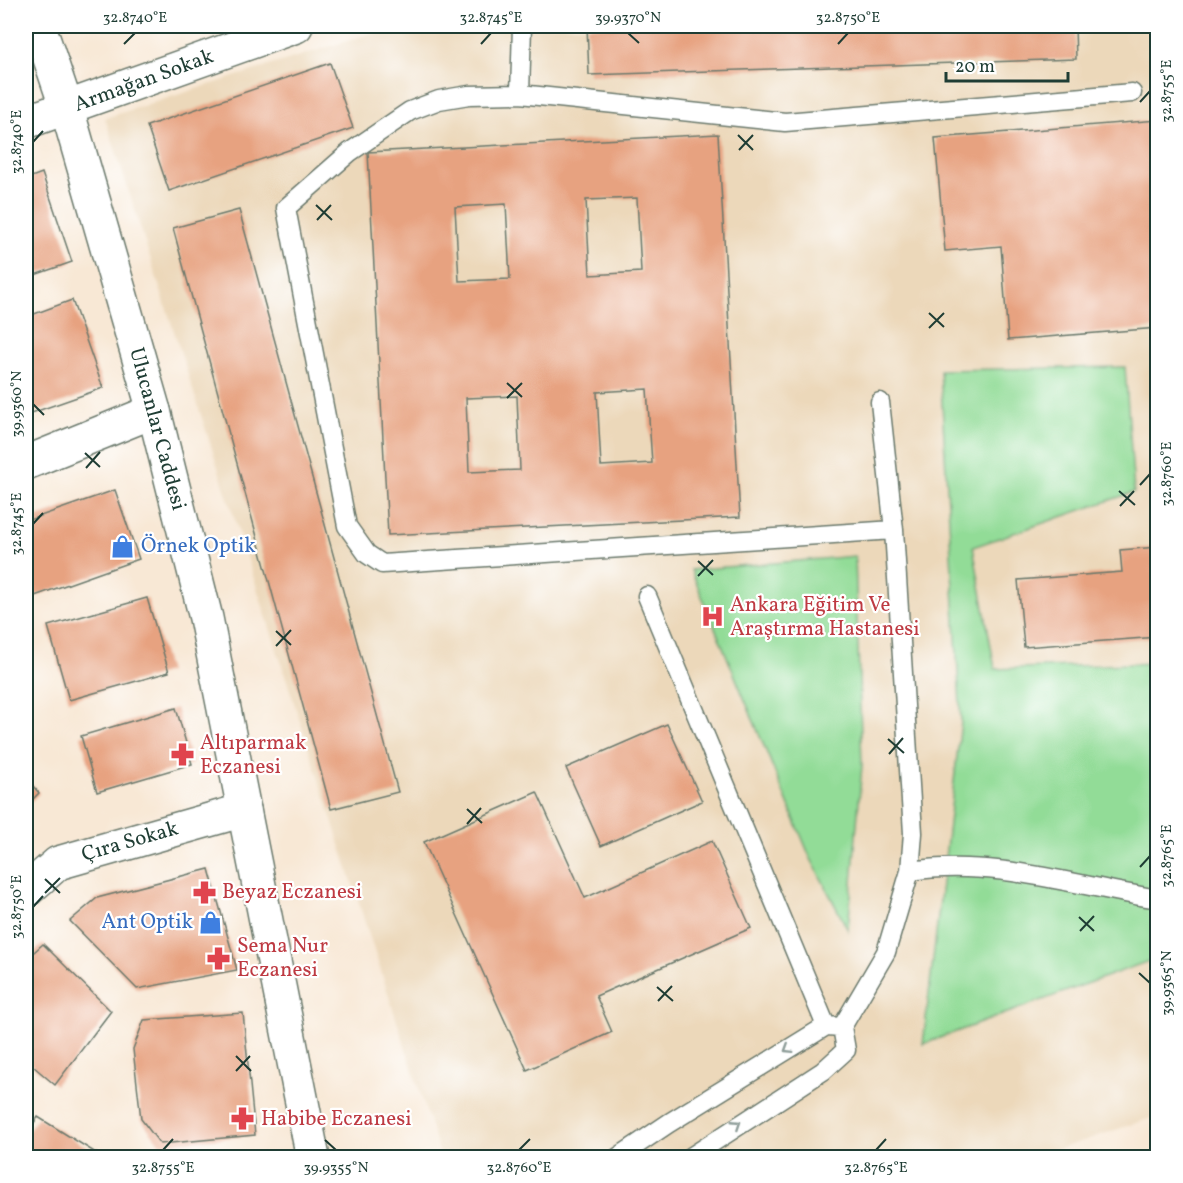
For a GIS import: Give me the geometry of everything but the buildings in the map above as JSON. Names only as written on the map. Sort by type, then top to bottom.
[{"type":"main road","name":"Ulucanlar Caddesi","points":[[39,26],[67,109],[153,411],[206,618],[313,1158]]},
{"type":"main road","name":"Armağan Sokak","points":[[26,122],[296,26]]},
{"type":"main road","points":[[26,463],[153,411]]},
{"type":"main road","name":"Çıra Sokak","points":[[26,891],[58,863],[244,810]]},
{"type":"lane","points":[[520,94],[522,26]]},
{"type":"lane","points":[[894,530],[382,564],[367,554],[347,526],[286,208],[350,152],[410,111],[439,100],[469,95],[520,94],[785,122],[1132,93]]},
{"type":"lane","points":[[618,1158],[669,1123],[834,1027],[886,952],[910,871],[913,833],[894,530],[880,402]]},
{"type":"lane","points":[[647,596],[846,1050],[823,1071],[689,1158]]},
{"type":"lane","points":[[910,871],[945,866],[1000,870],[1158,899]]},
{"type":"shaded area","name":"Ankara Eğitim Ve Araştırma Hastanesi","points":[[394,26],[1157,26],[1157,1116],[1035,1157],[441,1157],[105,118]]},
{"type":"green space","points":[[1125,367],[1134,492],[973,547],[995,669],[1157,663],[1157,958],[923,1044],[961,722],[940,370]]},
{"type":"green space","points":[[855,556],[862,765],[848,930],[810,857],[691,570]]},
{"type":"place","name":"Örnek Optik","points":[[123,546]]},
{"type":"place","name":"Ankara Eğitim Ve Araştırma Hastanesi","points":[[712,617]]},
{"type":"place","name":"Altıparmak Eczanesi","points":[[182,755]]},
{"type":"place","name":"Beyaz Eczanesi","points":[[204,892]]},
{"type":"place","name":"Ant Optik","points":[[211,922]]},
{"type":"place","name":"Sema Nur Eczanesi","points":[[219,958]]},
{"type":"place","name":"Habibe Eczanesi","points":[[243,1119]]}]
